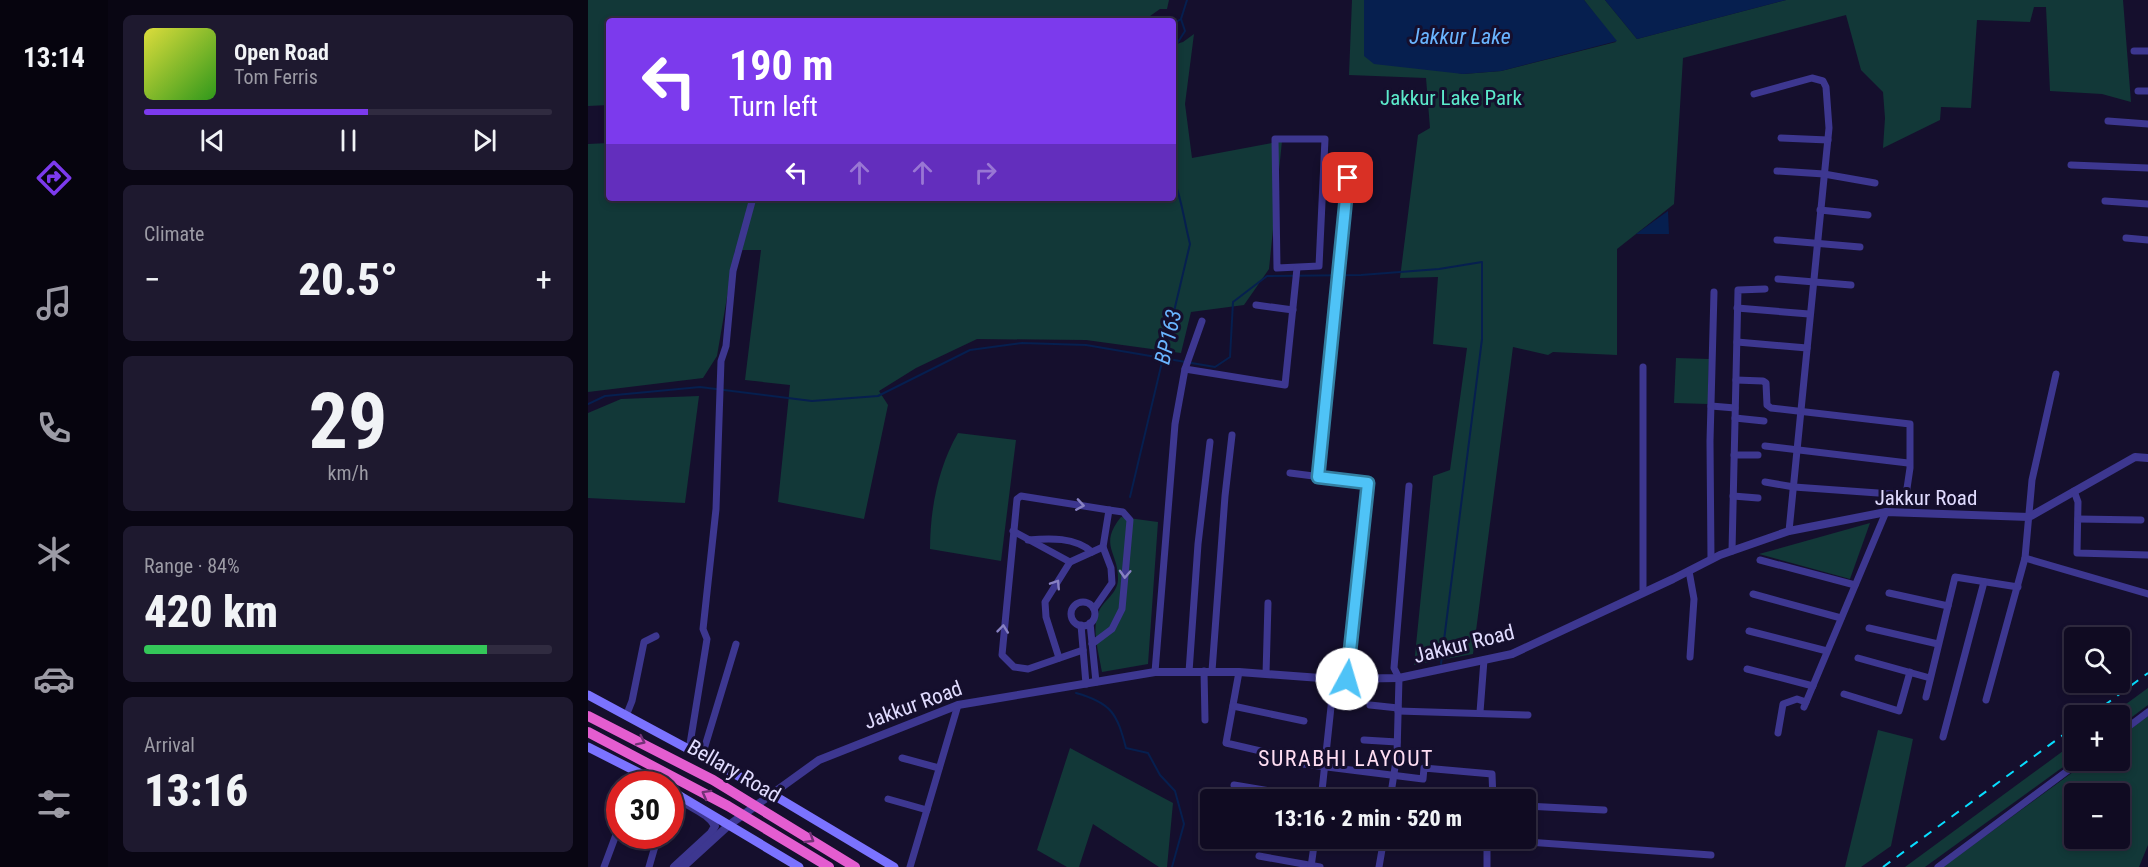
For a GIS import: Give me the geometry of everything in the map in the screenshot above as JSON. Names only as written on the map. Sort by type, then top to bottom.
[{"type":"highway","name":"Bellary Road","points":[[588,716],[713,780],[855,867]]},
{"type":"highway","name":"Bellary Road","points":[[588,732],[728,806],[829,867]]},
{"type":"main road","points":[[588,695],[770,793],[894,867]]},
{"type":"main road","points":[[588,747],[635,771]]},
{"type":"main road","points":[[684,799],[799,867]]},
{"type":"street","points":[[2134,51],[2148,51]]},
{"type":"street","points":[[1754,94],[1812,78],[1823,81],[1829,128],[1812,281],[1789,531]]},
{"type":"street","points":[[2138,91],[2148,91]]},
{"type":"street","points":[[2108,122],[2148,124]]},
{"type":"street","points":[[1781,138],[1828,140]]},
{"type":"street","points":[[1275,139],[1325,139],[1319,266],[1297,269],[1277,268],[1275,139]]},
{"type":"street","points":[[2071,165],[2148,168]]},
{"type":"street","points":[[1777,171],[1824,174],[1875,183]]},
{"type":"street","points":[[1318,477],[1348,178]]},
{"type":"street","points":[[689,750],[707,639],[703,629],[716,509],[721,361],[726,346],[733,271],[752,201]]},
{"type":"street","points":[[2104,201],[2148,204]]},
{"type":"street","points":[[1820,210],[1868,215]]},
{"type":"street","points":[[2126,238],[2148,240]]},
{"type":"street","points":[[1777,240],[1860,247]]},
{"type":"street","points":[[1185,369],[1285,385],[1297,269]]},
{"type":"street","points":[[1778,279],[1851,285]]},
{"type":"street","points":[[1732,551],[1738,290],[1765,289]]},
{"type":"street","points":[[1710,559],[1714,292]]},
{"type":"street","points":[[1256,305],[1293,310]]},
{"type":"street","points":[[1737,308],[1809,314]]},
{"type":"street","points":[[1155,672],[1175,424],[1185,369],[1202,321]]},
{"type":"street","points":[[1737,342],[1807,348]]},
{"type":"street","points":[[1643,367],[1643,591]]},
{"type":"street","points":[[1986,700],[2025,558],[2032,480],[2056,374]]},
{"type":"street","points":[[1736,380],[1766,383],[1767,405],[1771,408],[1910,424],[1906,495],[1794,487],[1765,482]]},
{"type":"street","points":[[1711,406],[1735,408]]},
{"type":"street","points":[[1735,418],[1764,421]]},
{"type":"street","points":[[1205,720],[1232,435]]},
{"type":"street","points":[[1189,672],[1197,554],[1210,442]]},
{"type":"street","points":[[1764,446],[1908,463]]},
{"type":"street","points":[[1734,454],[1758,455]]},
{"type":"street","points":[[2029,517],[2135,457],[2148,458]]},
{"type":"street","points":[[1290,473],[1368,483],[1347,679]]},
{"type":"street","points":[[1392,789],[1397,742],[1399,678],[1394,668],[1409,486]]},
{"type":"street","points":[[2074,491],[2078,502],[2077,553],[2148,555]]},
{"type":"street","points":[[1083,650],[1021,669],[1007,664],[1002,654],[1016,501],[1022,496],[1123,512],[1130,520],[1122,609],[1112,629],[1092,644]]},
{"type":"street","points":[[1733,496],[1758,498]]},
{"type":"street","points":[[1096,682],[1090,623],[1094,617],[1094,609],[1112,583],[1111,568],[1103,547],[1109,510]]},
{"type":"street","points":[[1778,733],[1783,704],[1797,699],[1805,704],[1886,512]]},
{"type":"street","name":"Jakkur Road","points":[[683,867],[729,825],[770,793],[819,760],[958,705],[1155,672],[1239,672],[1334,679],[1399,678],[1512,654],[1710,559],[1789,531],[1886,512],[2029,517]]},
{"type":"street","points":[[2078,519],[2141,520]]},
{"type":"street","points":[[1013,531],[1070,562]]},
{"type":"street","points":[[1028,540],[1064,540],[1079,543],[1092,552]]},
{"type":"street","points":[[1059,658],[1046,617],[1045,602],[1070,562],[1103,547]]},
{"type":"street","points":[[2025,558],[2148,594]]},
{"type":"street","points":[[1761,560],[1855,585]]},
{"type":"street","points":[[1689,571],[1694,599],[1690,657]]},
{"type":"street","points":[[1926,697],[1955,578],[2018,586]]},
{"type":"street","points":[[1942,737],[1984,582]]},
{"type":"street","points":[[1889,593],[1948,606]]},
{"type":"street","points":[[1754,594],[1841,618]]},
{"type":"street","points":[[1086,684],[1081,625],[1071,616],[1074,606],[1083,601],[1094,609]]},
{"type":"street","points":[[1266,674],[1268,603]]},
{"type":"street","points":[[1081,625],[1090,623]]},
{"type":"street","points":[[1869,628],[1938,644]]},
{"type":"street","points":[[1749,631],[1827,651]]},
{"type":"street","points":[[626,716],[632,701],[644,642],[656,636]]},
{"type":"street","points":[[702,756],[736,644]]},
{"type":"street","points":[[1858,658],[1930,678]]},
{"type":"street","points":[[1480,712],[1484,660]]},
{"type":"street","points":[[1747,669],[1813,686]]},
{"type":"street","points":[[1239,672],[1226,742],[1282,756]]},
{"type":"street","points":[[1844,694],[1899,711],[1910,672]]},
{"type":"street","points":[[1323,789],[1334,679]]},
{"type":"street","points":[[910,867],[958,705]]},
{"type":"street","points":[[1370,705],[1398,710],[1528,715]]},
{"type":"street","points":[[1233,706],[1304,722]]},
{"type":"street","points":[[2130,726],[2148,712]]},
{"type":"street","points":[[1364,740],[1397,742]]},
{"type":"street","points":[[902,758],[939,768]]},
{"type":"street","points":[[1287,762],[1324,769],[1423,779],[1424,768],[1492,774],[1493,789]]},
{"type":"street","points":[[1938,867],[2067,771]]},
{"type":"street","points":[[1234,785],[1259,789]]},
{"type":"street","points":[[888,799],[927,810]]},
{"type":"street","points":[[674,867],[711,833],[715,826],[710,819],[684,804]]},
{"type":"street","points":[[1536,807],[1604,810]]},
{"type":"street","points":[[1536,842],[1711,855]]},
{"type":"street","points":[[604,867],[611,849]]},
{"type":"street","points":[[649,867],[654,849]]},
{"type":"street","points":[[1311,866],[1313,849]]},
{"type":"street","points":[[1379,867],[1382,849]]},
{"type":"street","points":[[1487,849],[1487,867]]},
{"type":"street","points":[[1259,856],[1320,867]]},
{"type":"green space","points":[[588,0],[1169,0],[1167,9],[1160,9],[1147,18],[606,18],[606,105],[588,106]]},
{"type":"green space","name":"Jakkur Lake Park","points":[[1352,0],[1364,0],[1364,55],[1463,74],[1501,71],[1616,42],[1584,0],[1605,0],[1637,39],[1786,0],[2123,0],[2131,102],[2102,94],[2050,91],[2046,7],[2034,7],[2030,22],[1977,20],[1971,108],[1941,107],[1940,120],[1883,148],[1885,118],[1883,92],[1861,70],[1846,15],[1683,58],[1674,204],[1617,249],[1617,355],[1553,352],[1548,355],[1513,347],[1473,654],[1414,665],[1433,476],[1450,470],[1467,348],[1433,344],[1438,277],[1400,278],[1418,135],[1430,128],[1426,78],[1349,75]]},
{"type":"green space","points":[[1194,34],[1185,104],[1192,158],[1282,141],[1269,269],[1244,305],[1191,312],[1181,353],[1086,340],[977,339],[916,368],[879,391],[888,405],[864,519],[778,502],[790,385],[745,380],[761,250],[735,250],[717,356],[703,378],[588,392],[588,144],[606,143],[606,201],[1176,201],[1176,44]]},
{"type":"green space","points":[[1676,358],[1709,359],[1708,404],[1674,403]]},
{"type":"green space","points":[[699,396],[685,503],[588,498],[588,413],[621,399]]},
{"type":"green space","points":[[958,433],[1016,440],[1001,561],[930,549],[936,489],[945,460]]},
{"type":"green space","points":[[1121,517],[1158,522],[1148,664],[1102,672],[1096,641],[1096,625],[1099,611],[1117,584],[1117,570],[1110,542],[1114,527]]},
{"type":"green space","points":[[1870,523],[1850,579],[1759,554]]},
{"type":"green space","points":[[2148,688],[2148,705],[2130,718],[2130,705],[2125,705]]},
{"type":"green space","points":[[2148,716],[2148,845],[2139,867],[1943,867],[2074,771],[2130,771],[2130,730]]},
{"type":"green space","points":[[1878,730],[1913,739],[1891,846],[1861,867],[1845,867]]},
{"type":"green space","points":[[1070,748],[1173,803],[1167,867],[1159,867],[1093,824],[1079,867],[1067,867],[1037,850]]},
{"type":"green space","points":[[2064,750],[2064,766],[1925,867],[1905,867]]},
{"type":"water","name":"Jakkur Lake","points":[[1364,0],[1584,0],[1617,41],[1501,71],[1463,74],[1374,64],[1364,56]]},
{"type":"water","points":[[1605,0],[1786,0],[1637,39]]},
{"type":"water","points":[[1668,211],[1669,234],[1636,234]]},
{"type":"waterway","points":[[1176,22],[1181,19],[1187,0]]},
{"type":"waterway","name":"BP163","points":[[1176,45],[1185,31],[1181,19]]},
{"type":"waterway","name":"BP163","points":[[1130,497],[1190,244],[1176,185]]},
{"type":"waterway","points":[[588,404],[605,396],[700,387],[812,401],[878,396],[970,350],[1022,343],[1086,345],[1215,367],[1230,357],[1233,302],[1267,276],[1361,275],[1439,269],[1482,262],[1482,339],[1441,664]]},
{"type":"waterway","name":"BP163","points":[[1076,693],[1105,706],[1116,718],[1126,748],[1148,753],[1160,775],[1175,791],[1184,824],[1172,867]]},
{"type":"railway","points":[[2105,705],[2148,673]]},
{"type":"railway","points":[[1883,867],[2064,734]]},
{"type":"district","name":"SURABHI LAYOUT","points":[[1346,758]]},
{"type":"route","points":[[1347,679],[1368,483],[1318,477],[1348,178]]}]
